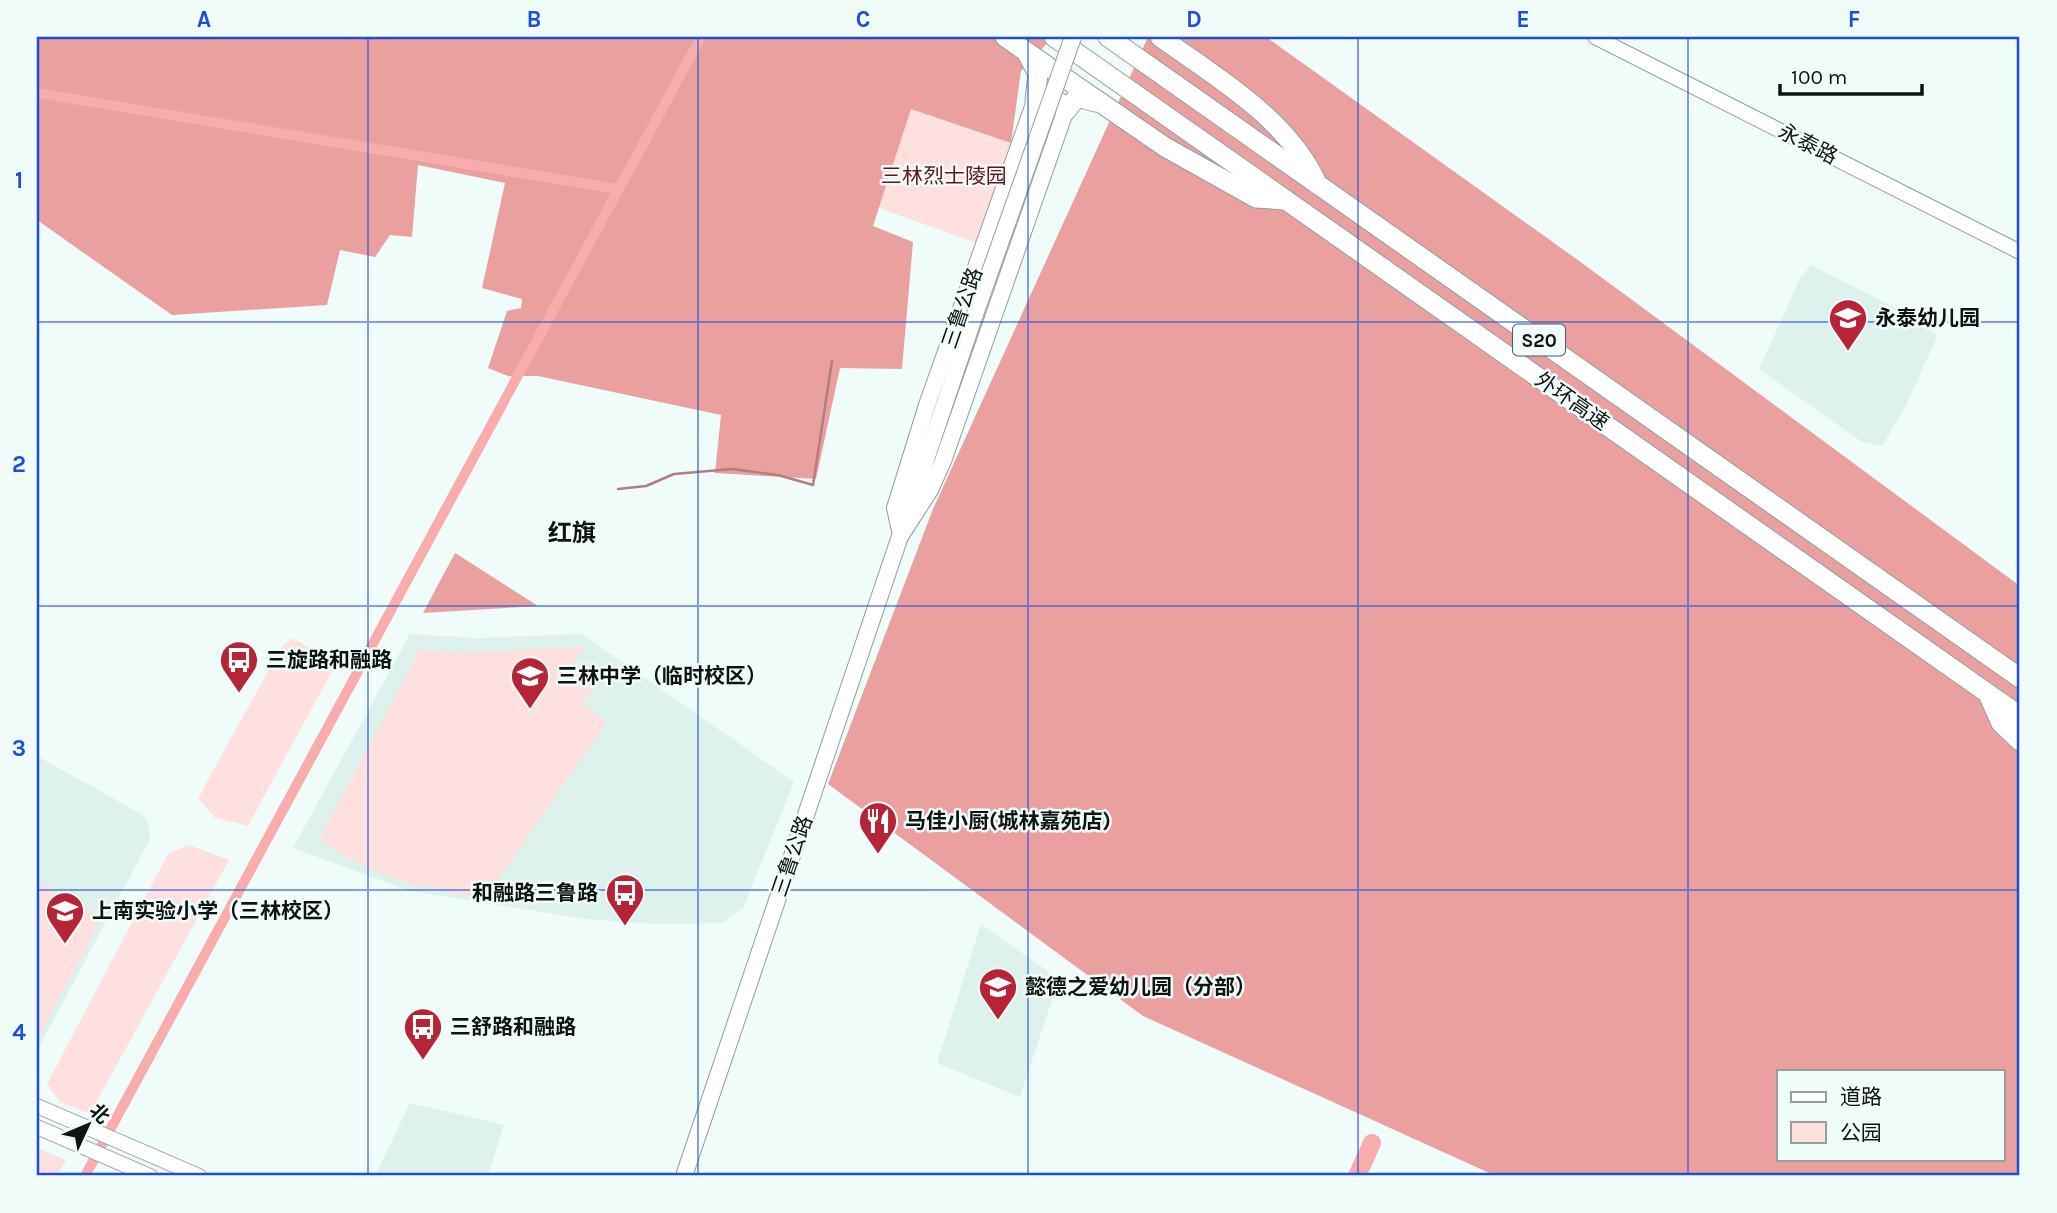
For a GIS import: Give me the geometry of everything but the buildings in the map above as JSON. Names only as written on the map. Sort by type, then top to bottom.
[{"type":"highway","points":[[1005,37],[1165,147],[1256,198],[1287,200]]},
{"type":"highway","name":"外环高速","points":[[1054,37],[2020,716]]},
{"type":"highway","name":"外环高速","points":[[1108,37],[2016,672]]},
{"type":"highway","points":[[1160,37],[1221,80],[1263,116],[1304,155],[1317,184]]},
{"type":"highway","points":[[1025,51],[1038,74],[1035,101]]},
{"type":"highway","points":[[1065,111],[1077,97],[1099,104]]},
{"type":"highway","points":[[1987,693],[2001,723],[2020,741]]},
{"type":"main road","name":"三鲁公路","points":[[684,1176],[973,320],[1073,37]]},
{"type":"main road","points":[[1035,101],[1043,95],[1053,95],[1062,103],[1065,111]]},
{"type":"main road","name":"三鲁公路","points":[[901,535],[895,508],[927,405],[1035,101]]},
{"type":"main road","name":"三鲁公路","points":[[901,535],[930,490],[943,461],[1065,111]]},
{"type":"street","name":"永泰路","points":[[1595,37],[2020,252]]},
{"type":"street","points":[[37,1107],[199,1176]]},
{"type":"street","points":[[37,1128],[150,1176]]},
{"type":"shaded area","points":[[37,37],[1053,37],[1021,71],[1011,143],[911,109],[873,226],[913,242],[902,369],[840,368],[816,479],[715,473],[721,415],[538,376],[508,376],[488,368],[507,311],[521,308],[522,299],[482,288],[505,183],[418,165],[412,237],[390,235],[375,257],[340,250],[327,305],[172,315],[37,220]]},
{"type":"shaded area","points":[[1148,37],[1266,37],[1582,263],[2020,586],[2020,1176],[1496,1176],[1143,1016],[828,784],[933,509]]},
{"type":"shaded area","name":"永泰幼儿园","points":[[1811,265],[1908,314],[1938,335],[1903,411],[1882,446],[1862,442],[1759,369],[1800,279]]},
{"type":"shaded area","points":[[455,553],[538,606],[423,613]]},
{"type":"shaded area","name":"三林中学（临时校区）","points":[[410,634],[476,638],[582,634],[794,782],[743,908],[722,923],[654,924],[586,919],[410,891],[293,848]]},
{"type":"shaded area","name":"上南实验小学（三林校区）","points":[[37,756],[143,815],[149,824],[150,839],[37,1051]]},
{"type":"shaded area","name":"懿德之爱幼儿园（分部）","points":[[981,924],[1059,979],[1020,1097],[937,1063]]},
{"type":"shaded area","points":[[410,1103],[504,1125],[488,1176],[375,1176]]},
{"type":"green space","name":"三林烈士陵园","points":[[911,108],[1011,143],[976,243],[879,208]]},
{"type":"green space","points":[[293,638],[336,664],[248,826],[215,818],[198,798],[282,646]]},
{"type":"green space","points":[[585,646],[570,666],[597,687],[582,704],[607,722],[485,898],[398,880],[360,864],[319,839],[420,649],[463,653]]},
{"type":"green space","points":[[189,845],[229,860],[90,1114],[60,1102],[47,1084],[168,854]]},
{"type":"green space","points":[[42,884],[102,918],[37,1040],[37,892]]},
{"type":"green space","points":[[37,1148],[66,1160],[57,1176],[37,1176]]},
{"type":"waterway","points":[[85,1176],[701,37]]},
{"type":"waterway","points":[[37,93],[618,189]]},
{"type":"waterway","points":[[618,489],[646,486],[674,474],[732,469],[778,475],[813,485],[832,361]]},
{"type":"waterway","points":[[1357,1176],[1372,1143]]},
{"type":"place","name":"永泰幼儿园","points":[[1848,352]]},
{"type":"place","name":"三旋路和融路","points":[[239,694]]},
{"type":"place","name":"三林中学（临时校区）","points":[[530,710]]},
{"type":"place","name":"马佳小厨(城林嘉苑店)","points":[[878,855]]},
{"type":"place","name":"和融路三鲁路","points":[[625,927]]},
{"type":"place","name":"上南实验小学（三林校区）","points":[[65,945]]},
{"type":"place","name":"懿德之爱幼儿园（分部）","points":[[998,1021]]},
{"type":"place","name":"三舒路和融路","points":[[423,1061]]},
{"type":"district","name":"红旗","points":[[572,533]]}]
